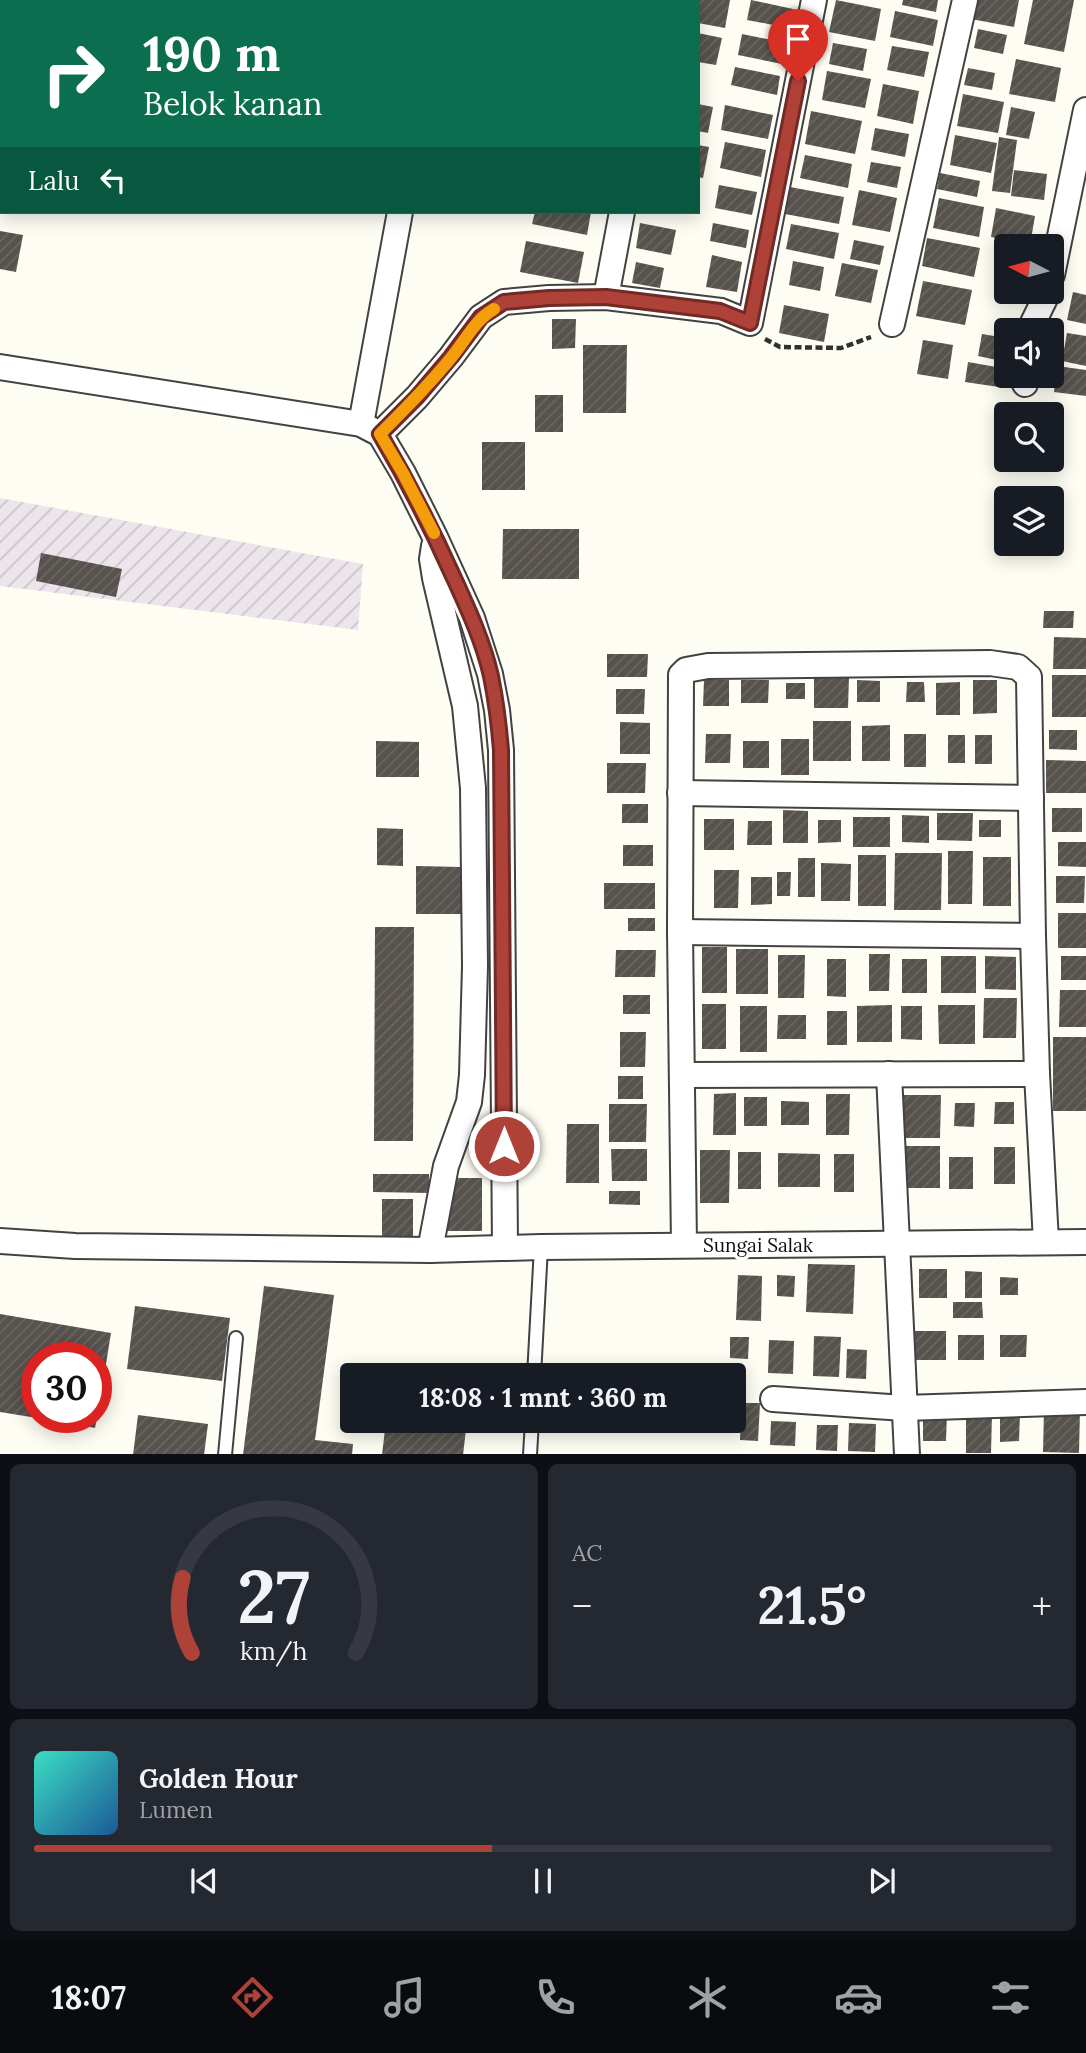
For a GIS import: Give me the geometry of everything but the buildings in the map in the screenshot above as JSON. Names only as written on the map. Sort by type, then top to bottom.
[{"type":"street","points":[[370,429],[426,387],[481,317],[504,302],[606,297],[720,311],[750,323],[814,0]]},
{"type":"street","points":[[892,324],[965,0]]},
{"type":"street","points":[[1060,234],[1086,110]]},
{"type":"street","points":[[370,429],[400,214]]},
{"type":"street","points":[[606,297],[622,214]]},
{"type":"street","points":[[0,367],[370,429],[403,473],[472,618],[490,674],[497,709],[501,750],[505,1248]]},
{"type":"street","points":[[430,1250],[446,1166],[469,1102],[475,966],[473,788],[465,706],[432,559],[435,537]]},
{"type":"street","points":[[684,1245],[680,678],[686,670],[708,666],[990,663],[1018,667],[1028,677],[1032,936],[1046,1242]]},
{"type":"street","points":[[680,793],[1031,798]]},
{"type":"street","points":[[680,932],[1032,936]]},
{"type":"street","points":[[889,1073],[906,1454]]},
{"type":"street","points":[[682,1075],[1037,1074]]},
{"type":"street","name":"Sungai Salak","points":[[0,1241],[75,1246],[430,1250],[1086,1242]]},
{"type":"street","points":[[772,1399],[904,1408],[1086,1402]]},
{"type":"lane","points":[[535,1363],[541,1247]]},
{"type":"lane","points":[[225,1454],[236,1338]]},
{"type":"lane","points":[[530,1454],[531,1433]]},
{"type":"path","points":[[750,323],[768,342],[792,348],[841,348],[877,334],[892,324]]},
{"type":"shaded area","points":[[0,498],[363,564],[358,630],[0,586]]},
{"type":"slow traffic","points":[[434,533],[380,434],[417,397],[481,317],[494,309]]},
{"type":"route","points":[[504,1146],[501,750],[497,709],[490,674],[472,618],[425,516],[380,434],[417,397],[481,317],[504,302],[606,297],[720,311],[750,323],[798,81]]}]
